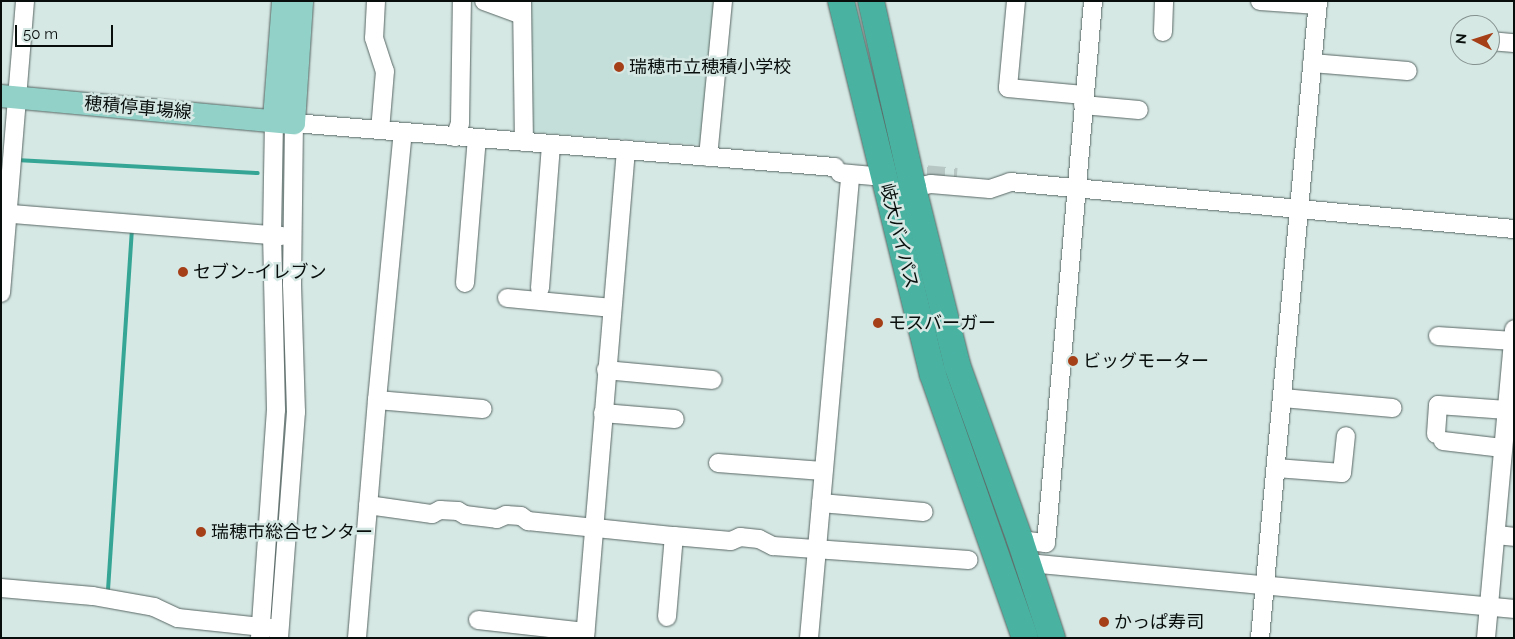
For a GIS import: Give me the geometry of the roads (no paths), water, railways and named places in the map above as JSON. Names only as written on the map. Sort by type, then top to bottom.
[{"type":"highway","name":"岐大バイパス","points":[[841,1],[933,375],[1024,638]]},
{"type":"highway","name":"岐大バイパス","points":[[871,1],[913,188],[957,365],[1024,552],[1052,638]]},
{"type":"main road","points":[[283,1],[284,121]]},
{"type":"main road","points":[[284,121],[302,1]]},
{"type":"main road","name":"穂積停車場線","points":[[10,97],[284,121]]},
{"type":"street","points":[[1,293],[10,97],[25,1]]},
{"type":"street","points":[[376,1],[374,38],[385,71],[380,130]]},
{"type":"street","points":[[456,136],[460,123],[462,1]]},
{"type":"street","points":[[484,1],[522,8],[524,142]]},
{"type":"street","points":[[708,156],[723,1]]},
{"type":"street","points":[[1016,1],[1008,88],[1139,110]]},
{"type":"street","points":[[1024,552],[1046,543],[1093,1]]},
{"type":"street","points":[[1163,32],[1164,1]]},
{"type":"street","points":[[1260,1],[1318,3],[1260,638]]},
{"type":"street","points":[[1500,41],[1514,43]]},
{"type":"street","points":[[1312,63],[1408,71]]},
{"type":"street","points":[[284,121],[835,167]]},
{"type":"street","points":[[260,632],[276,410],[272,235],[284,121]]},
{"type":"street","points":[[1,588],[93,596],[154,607],[178,618],[260,632],[280,633],[296,412],[293,236],[284,121]]},
{"type":"street","points":[[357,638],[377,400],[403,132]]},
{"type":"street","points":[[465,283],[477,138]]},
{"type":"street","points":[[540,288],[551,144]]},
{"type":"street","points":[[478,620],[585,635],[626,150]]},
{"type":"street","points":[[791,163],[850,176],[884,176]]},
{"type":"street","points":[[809,638],[850,176]]},
{"type":"street","points":[[957,177],[1514,229]]},
{"type":"street","points":[[913,188],[931,184],[990,189],[1010,182]]},
{"type":"street","points":[[4,214],[293,236]]},
{"type":"street","points":[[507,298],[612,308]]},
{"type":"street","points":[[1438,336],[1513,335],[1507,410],[1507,442],[1486,638]]},
{"type":"street","points":[[606,370],[713,380]]},
{"type":"street","points":[[1283,398],[1393,408]]},
{"type":"street","points":[[377,400],[482,408]]},
{"type":"street","points":[[1507,410],[1438,405],[1440,437],[1507,442]]},
{"type":"street","points":[[603,413],[675,419]]},
{"type":"street","points":[[1276,468],[1342,473],[1346,436]]},
{"type":"street","points":[[718,462],[823,471]]},
{"type":"street","points":[[821,503],[924,512]]},
{"type":"street","points":[[368,505],[432,514],[440,510],[449,510],[458,511],[465,516],[497,519],[506,515],[521,516],[528,521],[674,536],[730,540],[740,537],[759,539],[772,546],[968,560]]},
{"type":"street","points":[[667,616],[674,536]]},
{"type":"street","points":[[1496,536],[1514,537]]},
{"type":"street","points":[[1024,552],[1265,585],[1514,608]]},
{"type":"waterway","points":[[16,160],[258,173]]},
{"type":"waterway","points":[[108,590],[132,231]]},
{"type":"tunnel","points":[[900,172],[957,177]]},
{"type":"place","name":"瑞穂市立穂積小学校","points":[[619,67]]},
{"type":"place","name":"セブン-イレブン","points":[[183,272]]},
{"type":"place","name":"モスバーガー","points":[[878,323]]},
{"type":"place","name":"ビッグモーター","points":[[1073,361]]},
{"type":"place","name":"瑞穂市総合センター","points":[[201,532]]},
{"type":"place","name":"かっぱ寿司","points":[[1104,622]]}]
